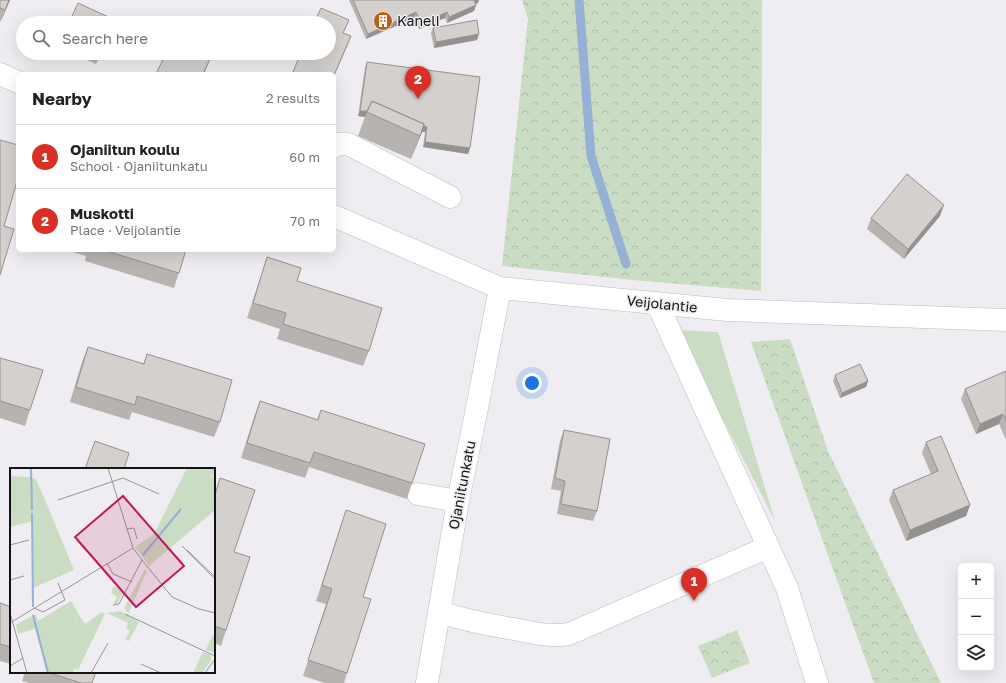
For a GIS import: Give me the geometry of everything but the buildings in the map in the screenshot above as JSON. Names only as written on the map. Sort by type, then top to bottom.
[{"type":"street","points":[[0,74],[16,81]]},
{"type":"street","points":[[336,146],[338,144],[348,144],[450,197]]},
{"type":"street","name":"Veijolantie","points":[[336,217],[500,288],[727,310],[1006,320]]},
{"type":"street","name":"Ojaniitunkatu","points":[[427,683],[458,501],[500,288]]},
{"type":"street","points":[[657,303],[787,588],[817,683]]},
{"type":"street","points":[[418,494],[458,501]]},
{"type":"street","points":[[439,612],[468,621],[560,636],[569,634],[768,547]]},
{"type":"green space","points":[[522,0],[762,0],[761,291],[633,280],[502,266],[528,19]]},
{"type":"green space","points":[[677,330],[718,332],[775,521]]},
{"type":"green space","points":[[790,339],[828,451],[941,683],[874,683],[751,342]]},
{"type":"green space","points":[[737,630],[750,663],[712,678],[698,646]]},
{"type":"waterway","points":[[579,0],[591,156],[626,264]]},
{"type":"place","name":"Kaneli","points":[[383,21]]},
{"type":"place","name":"Muskotti","points":[[418,99]]},
{"type":"place","name":"Ojaniitun koulu","points":[[694,601]]}]
